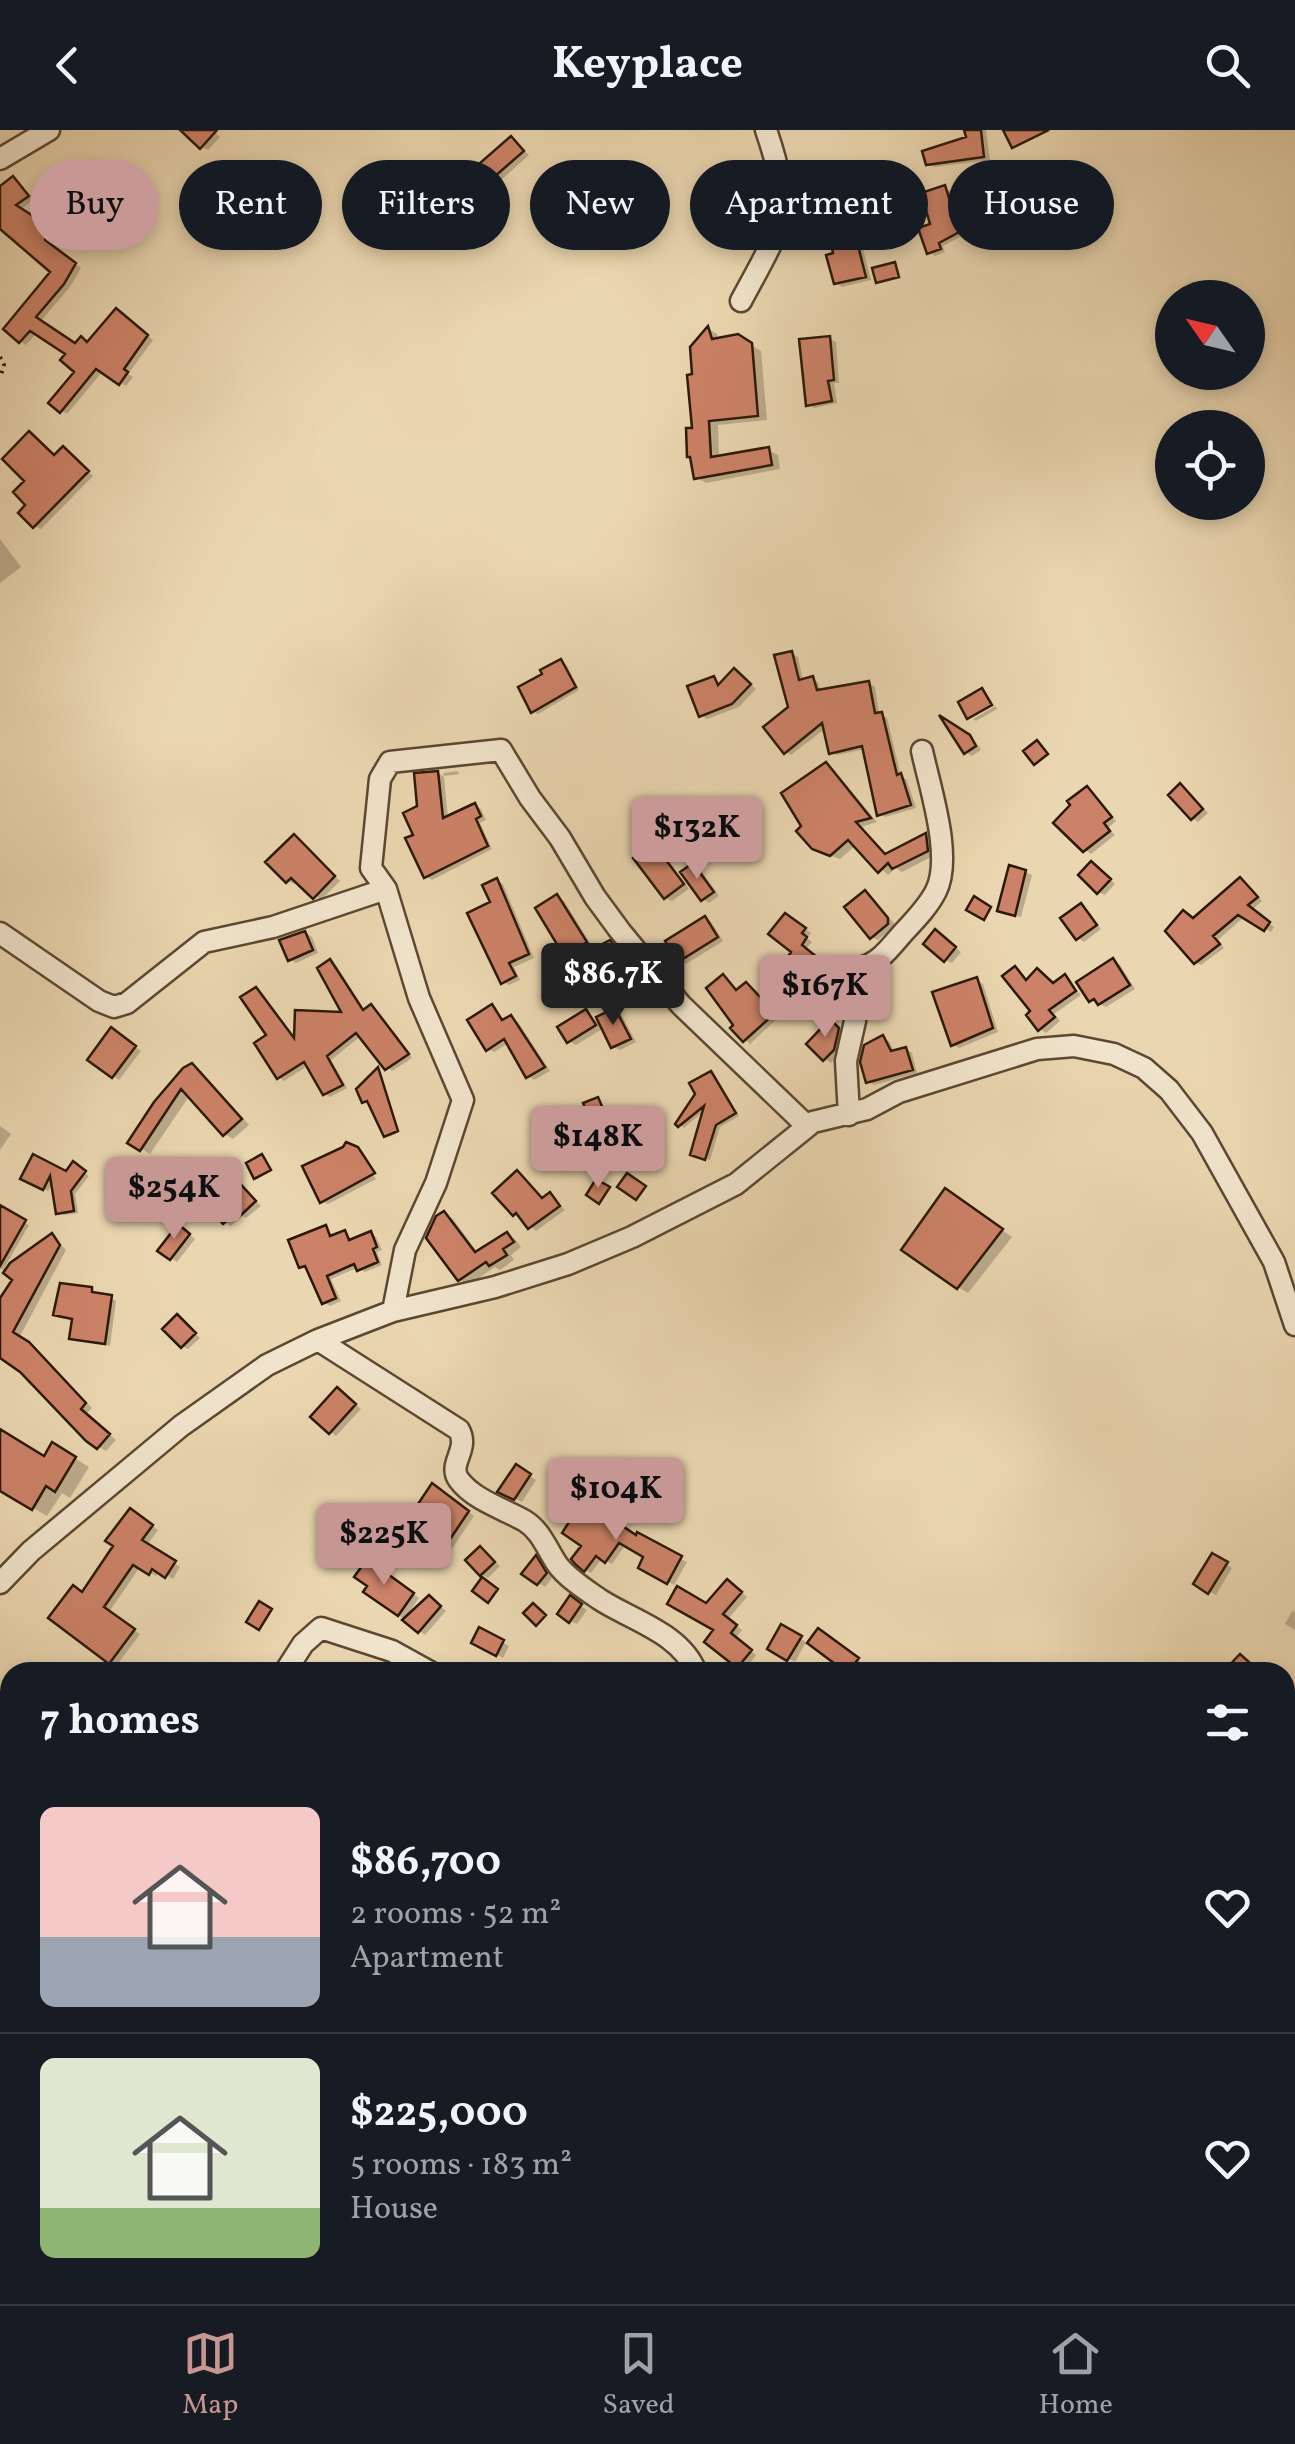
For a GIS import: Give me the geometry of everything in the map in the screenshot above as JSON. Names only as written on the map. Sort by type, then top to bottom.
[{"type":"street","points":[[0,158],[49,130]]},
{"type":"street","points":[[741,302],[781,219],[783,190],[766,130]]},
{"type":"street","points":[[393,1311],[405,1250],[436,1183],[462,1100],[419,998],[386,889],[371,868],[380,779],[385,766],[399,760],[500,750],[595,898],[632,946],[682,1005],[807,1126]]},
{"type":"street","points":[[849,1115],[846,1061],[860,968],[875,964],[924,910],[938,890],[942,871],[942,851],[922,751]]},
{"type":"street","points":[[0,933],[99,1001],[114,1007],[126,1003],[204,942],[272,927],[386,889]]},
{"type":"street","points":[[0,1583],[31,1552],[181,1426],[267,1365],[393,1311],[495,1287],[568,1264],[632,1237],[736,1184],[807,1126],[849,1115],[899,1092],[1037,1049],[1074,1046],[1114,1054],[1144,1068],[1169,1090],[1202,1134],[1274,1262],[1295,1325]]},
{"type":"street","points":[[318,1340],[459,1430],[463,1447],[455,1473],[466,1488],[528,1523],[558,1567],[599,1599],[662,1634],[690,1662]]},
{"type":"street","points":[[291,1662],[303,1644],[321,1628],[392,1651],[412,1662]]},
{"type":"path","points":[[0,357],[4,365],[0,378]]},
{"type":"building","points":[[180,130],[217,130],[200,149]]},
{"type":"building","points":[[964,130],[981,130],[984,157],[928,165],[925,160],[922,151],[966,137]]},
{"type":"building","points":[[1003,130],[1049,130],[1012,148]]},
{"type":"building","points":[[511,136],[524,151],[510,163],[510,160],[483,160]]},
{"type":"building","points":[[13,176],[29,196],[16,205],[30,214],[30,250],[58,250],[76,263],[36,317],[75,343],[81,336],[87,342],[116,308],[148,335],[124,369],[128,372],[119,385],[96,369],[60,413],[48,403],[74,372],[60,360],[65,354],[30,331],[19,343],[3,329],[50,272],[0,229],[0,186]]},
{"type":"building","points":[[945,185],[948,238],[939,243],[941,249],[927,254],[930,224],[928,191]]},
{"type":"building","points":[[832,250],[859,250],[866,277],[834,284],[826,255]]},
{"type":"building","points":[[895,262],[899,277],[876,283],[872,268]]},
{"type":"building","points":[[708,326],[712,339],[738,334],[752,343],[758,416],[709,421],[711,457],[769,447],[772,465],[694,479],[687,457],[686,428],[692,428],[687,375],[692,374],[690,347]]},
{"type":"building","points":[[830,336],[834,380],[828,381],[832,401],[806,406],[799,339]]},
{"type":"building","points":[[29,431],[54,455],[63,446],[89,471],[33,528],[18,513],[25,505],[13,492],[24,481],[2,459]]},
{"type":"building","points":[[792,651],[799,680],[813,676],[817,690],[869,681],[875,713],[882,712],[897,775],[901,773],[911,805],[877,816],[862,746],[829,754],[822,723],[784,754],[763,727],[788,707],[774,655]]},
{"type":"building","points":[[561,659],[576,687],[531,713],[518,687]]},
{"type":"building","points":[[734,668],[751,684],[732,704],[699,717],[687,686],[714,676],[718,685]]},
{"type":"building","points":[[982,688],[992,705],[967,719],[958,702]]},
{"type":"building","points":[[939,715],[970,735],[976,746],[964,754]]},
{"type":"building","points":[[1037,740],[1048,754],[1034,765],[1023,751]]},
{"type":"building","points":[[826,762],[871,818],[856,822],[885,854],[926,833],[928,851],[892,869],[888,863],[878,873],[848,840],[830,856],[812,849],[796,831],[801,826],[781,793]]},
{"type":"building","points":[[438,771],[443,818],[475,803],[481,816],[476,819],[488,846],[424,878],[405,838],[413,835],[403,813],[417,806],[414,773]]},
{"type":"building","points":[[1180,783],[1203,809],[1191,820],[1168,795]]},
{"type":"building","points":[[1087,786],[1112,817],[1104,823],[1110,831],[1083,852],[1053,823],[1070,805],[1067,801]]},
{"type":"building","points":[[294,834],[335,876],[313,899],[291,878],[286,883],[265,862]]},
{"type":"building","points":[[654,844],[684,884],[664,899],[633,858]]},
{"type":"building","points":[[1091,861],[1111,879],[1097,894],[1078,875]]},
{"type":"building","points":[[693,863],[714,892],[701,901],[680,872]]},
{"type":"building","points":[[1009,865],[1026,870],[1015,916],[997,911]]},
{"type":"building","points":[[1240,877],[1258,897],[1248,905],[1270,922],[1264,931],[1238,915],[1213,936],[1220,944],[1194,964],[1165,931],[1183,910],[1193,918]]},
{"type":"building","points":[[497,878],[529,954],[509,963],[516,976],[501,984],[467,913],[490,902],[482,885]]},
{"type":"building","points":[[865,890],[888,918],[888,924],[870,939],[844,907]]},
{"type":"building","points":[[557,894],[587,942],[564,956],[535,908]]},
{"type":"building","points":[[974,896],[991,907],[984,920],[966,910]]},
{"type":"building","points":[[1081,903],[1097,925],[1076,940],[1060,918]]},
{"type":"building","points":[[785,913],[806,928],[802,933],[807,937],[802,945],[845,980],[820,1010],[777,973],[791,952],[768,934]]},
{"type":"building","points":[[705,916],[718,937],[678,962],[665,941]]},
{"type":"building","points":[[935,929],[956,947],[944,962],[923,944]]},
{"type":"building","points":[[305,931],[313,950],[288,961],[279,940]]},
{"type":"building","points":[[610,940],[645,989],[623,1000],[609,973],[597,979],[585,953]]},
{"type":"building","points":[[1113,958],[1130,985],[1098,1005],[1094,999],[1089,1002],[1076,982]]},
{"type":"building","points":[[330,959],[363,1010],[371,1004],[409,1054],[385,1070],[356,1033],[327,1056],[343,1085],[323,1095],[304,1062],[277,1079],[254,1043],[266,1035],[240,997],[256,987],[294,1038],[295,1010],[341,1012],[317,968]]},
{"type":"building","points":[[1015,966],[1026,980],[1037,968],[1053,983],[1065,974],[1076,991],[1049,1010],[1055,1017],[1038,1031],[1026,1015],[1030,1011],[1002,976]]},
{"type":"building","points":[[723,974],[736,990],[746,982],[775,1013],[743,1042],[706,988]]},
{"type":"building","points":[[977,977],[993,1028],[951,1046],[932,992]]},
{"type":"building","points":[[492,1004],[502,1020],[511,1015],[545,1067],[526,1078],[504,1039],[486,1051],[467,1020]]},
{"type":"building","points":[[615,1008],[631,1039],[611,1048],[596,1017]]},
{"type":"building","points":[[586,1009],[596,1025],[567,1043],[557,1027]]},
{"type":"building","points":[[830,1019],[839,1028],[834,1050],[823,1061],[806,1044]]},
{"type":"building","points":[[111,1027],[136,1046],[112,1078],[87,1060]]},
{"type":"building","points":[[883,1035],[891,1051],[906,1047],[913,1070],[866,1083],[860,1062],[864,1045]]},
{"type":"building","points":[[192,1063],[242,1119],[223,1136],[181,1089],[140,1151],[127,1143],[154,1102]]},
{"type":"building","points":[[378,1067],[398,1131],[384,1137],[367,1101],[362,1103],[356,1089]]},
{"type":"building","points":[[711,1071],[736,1113],[716,1125],[705,1160],[690,1155],[704,1106],[678,1127],[675,1124],[695,1094],[689,1083]]},
{"type":"building","points":[[598,1097],[607,1118],[573,1135],[565,1120],[586,1110],[583,1103]]},
{"type":"building","points":[[649,1130],[660,1143],[635,1164],[624,1152]]},
{"type":"building","points":[[346,1142],[358,1147],[375,1173],[320,1203],[302,1166]]},
{"type":"building","points":[[33,1154],[66,1171],[73,1161],[86,1171],[71,1191],[74,1211],[56,1214],[50,1176],[43,1190],[20,1179]]},
{"type":"building","points":[[262,1154],[271,1170],[254,1179],[246,1163]]},
{"type":"building","points":[[517,1170],[542,1198],[550,1192],[560,1206],[528,1229],[492,1193]]},
{"type":"building","points":[[627,1173],[646,1186],[636,1200],[617,1187]]},
{"type":"building","points":[[236,1179],[256,1201],[239,1217],[236,1213],[223,1224],[207,1205]]},
{"type":"building","points":[[596,1179],[610,1187],[599,1204],[586,1195]]},
{"type":"building","points":[[945,1188],[1003,1229],[957,1289],[901,1250]]},
{"type":"building","points":[[0,1205],[26,1220],[0,1266]]},
{"type":"building","points":[[444,1211],[475,1252],[507,1232],[514,1242],[503,1249],[507,1255],[489,1266],[486,1262],[458,1281],[426,1238],[436,1216]]},
{"type":"building","points":[[178,1224],[190,1234],[170,1260],[157,1251]]},
{"type":"building","points":[[326,1225],[330,1236],[345,1230],[349,1240],[371,1231],[378,1262],[357,1271],[354,1264],[327,1276],[336,1298],[322,1304],[305,1266],[299,1268],[288,1240]]},
{"type":"building","points":[[52,1233],[60,1245],[13,1332],[29,1342],[86,1403],[81,1409],[110,1434],[97,1449],[20,1372],[0,1358],[0,1298],[12,1280],[3,1273],[10,1263]]},
{"type":"building","points":[[60,1283],[92,1287],[92,1292],[112,1295],[105,1344],[69,1339],[72,1319],[53,1315]]},
{"type":"building","points":[[177,1314],[196,1333],[181,1348],[162,1329]]},
{"type":"building","points":[[337,1387],[356,1404],[329,1434],[310,1417]]},
{"type":"building","points":[[0,1429],[44,1456],[52,1442],[76,1457],[55,1492],[46,1486],[32,1510],[0,1491]]},
{"type":"building","points":[[516,1464],[531,1474],[514,1500],[497,1492]]},
{"type":"building","points":[[432,1483],[469,1511],[436,1560],[398,1534]]},
{"type":"building","points":[[583,1500],[636,1535],[637,1532],[682,1556],[667,1584],[638,1568],[643,1557],[619,1543],[605,1563],[596,1556],[584,1572],[575,1564],[571,1559],[581,1546],[562,1533]]},
{"type":"building","points":[[130,1508],[153,1525],[142,1540],[176,1561],[165,1578],[152,1569],[149,1575],[133,1565],[104,1607],[135,1629],[110,1662],[48,1618],[73,1585],[82,1592],[113,1546],[105,1541]]},
{"type":"building","points":[[480,1546],[495,1562],[480,1576],[465,1560]]},
{"type":"building","points":[[1212,1553],[1228,1562],[1208,1594],[1193,1584]]},
{"type":"building","points":[[536,1555],[547,1573],[537,1585],[521,1574]]},
{"type":"building","points":[[367,1559],[414,1593],[398,1616],[363,1592],[367,1586],[354,1577]]},
{"type":"building","points":[[482,1577],[498,1589],[488,1603],[472,1591]]},
{"type":"building","points":[[727,1579],[742,1592],[723,1614],[737,1625],[731,1633],[752,1650],[742,1662],[729,1662],[704,1642],[713,1630],[667,1604],[677,1586],[706,1603]]},
{"type":"building","points":[[429,1595],[441,1606],[418,1633],[402,1620]]},
{"type":"building","points":[[570,1595],[582,1604],[569,1623],[557,1614]]},
{"type":"building","points":[[259,1601],[272,1609],[259,1630],[246,1622]]},
{"type":"building","points":[[533,1603],[546,1615],[536,1626],[523,1613]]},
{"type":"building","points":[[781,1624],[802,1636],[787,1661],[767,1649]]},
{"type":"building","points":[[479,1627],[504,1640],[496,1656],[471,1643]]},
{"type":"building","points":[[818,1628],[859,1658],[856,1662],[832,1662],[807,1643]]},
{"type":"building","points":[[1240,1654],[1249,1662],[1232,1662]]}]
